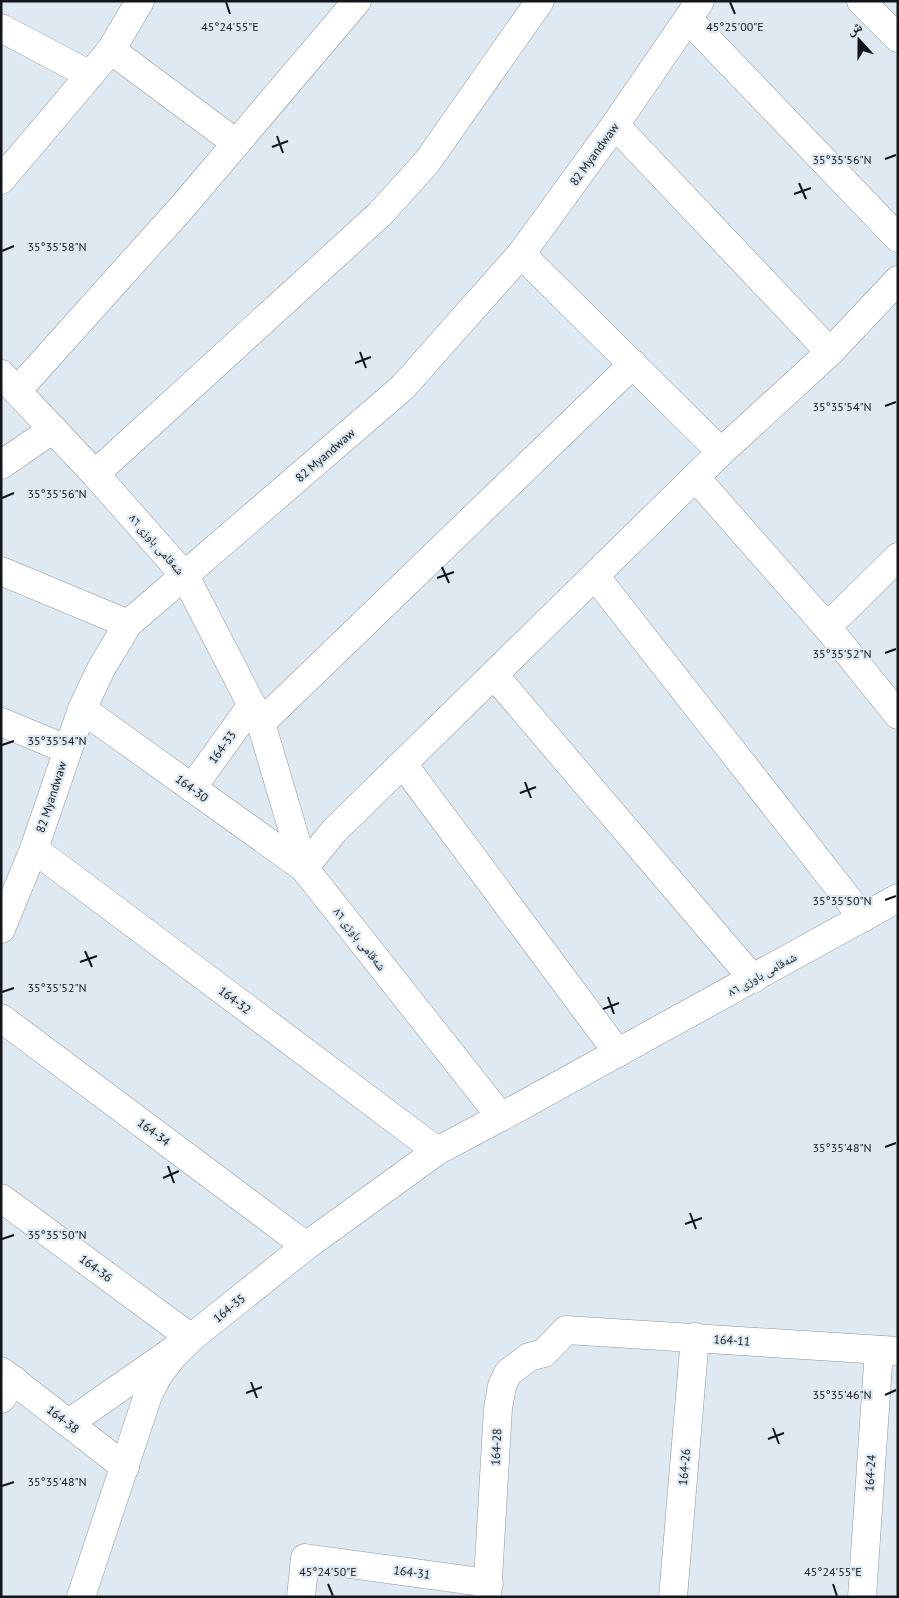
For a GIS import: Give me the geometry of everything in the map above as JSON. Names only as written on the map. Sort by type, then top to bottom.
[{"type":"street","points":[[1,180],[111,50],[140,1]]},
{"type":"street","points":[[9,382],[236,143],[357,1]]},
{"type":"street","points":[[95,474],[381,214],[427,162],[540,1]]},
{"type":"street","points":[[861,1],[898,38]]},
{"type":"street","points":[[695,10],[898,238]]},
{"type":"street","name":"82 Myandwaw","points":[[1,929],[11,877],[34,849],[66,749],[82,709],[102,667],[128,624],[403,387],[521,254],[615,125],[695,10]]},
{"type":"street","points":[[1,28],[90,75]]},
{"type":"street","points":[[111,50],[236,143]]},
{"type":"street","points":[[615,125],[830,352]]},
{"type":"street","points":[[521,254],[721,452]]},
{"type":"street","points":[[304,868],[334,831],[721,452],[830,352],[898,280]]},
{"type":"street","name":"164-33","points":[[192,788],[257,714],[633,364]]},
{"type":"street","name":"شەقامی باوزی ٨٦","points":[[9,382],[95,474],[185,576],[257,714],[304,868],[501,1117],[898,898]]},
{"type":"street","points":[[1,465],[53,429]]},
{"type":"street","points":[[696,478],[828,627],[898,714]]},
{"type":"street","points":[[828,627],[898,557]]},
{"type":"street","points":[[1,571],[128,624]]},
{"type":"street","points":[[595,576],[863,918]]},
{"type":"street","points":[[494,675],[753,979]]},
{"type":"street","name":"164-30","points":[[82,709],[304,868]]},
{"type":"street","points":[[1,722],[66,749]]},
{"type":"street","points":[[403,764],[618,1053]]},
{"type":"street","name":"164-32","points":[[34,849],[437,1151]]},
{"type":"street","name":"164-34","points":[[1,1018],[306,1246]]},
{"type":"street","name":"164-35","points":[[81,1597],[148,1395],[159,1374],[173,1356],[192,1338],[306,1246],[437,1151],[501,1117]]},
{"type":"street","name":"164-36","points":[[1,1198],[192,1338]]},
{"type":"street","name":"164-11","points":[[566,1330],[888,1350]]},
{"type":"street","name":"164-28","points":[[488,1590],[498,1408],[502,1386],[508,1373],[518,1363],[544,1353],[566,1330]]},
{"type":"street","name":"164-26","points":[[673,1597],[695,1337]]},
{"type":"street","points":[[69,1423],[192,1338]]},
{"type":"street","name":"164-24","points":[[862,1597],[888,1350]]},
{"type":"street","name":"164-38","points":[[5,1384],[69,1423],[124,1467]]},
{"type":"street","name":"164-31","points":[[300,1597],[305,1558],[488,1590]]}]
